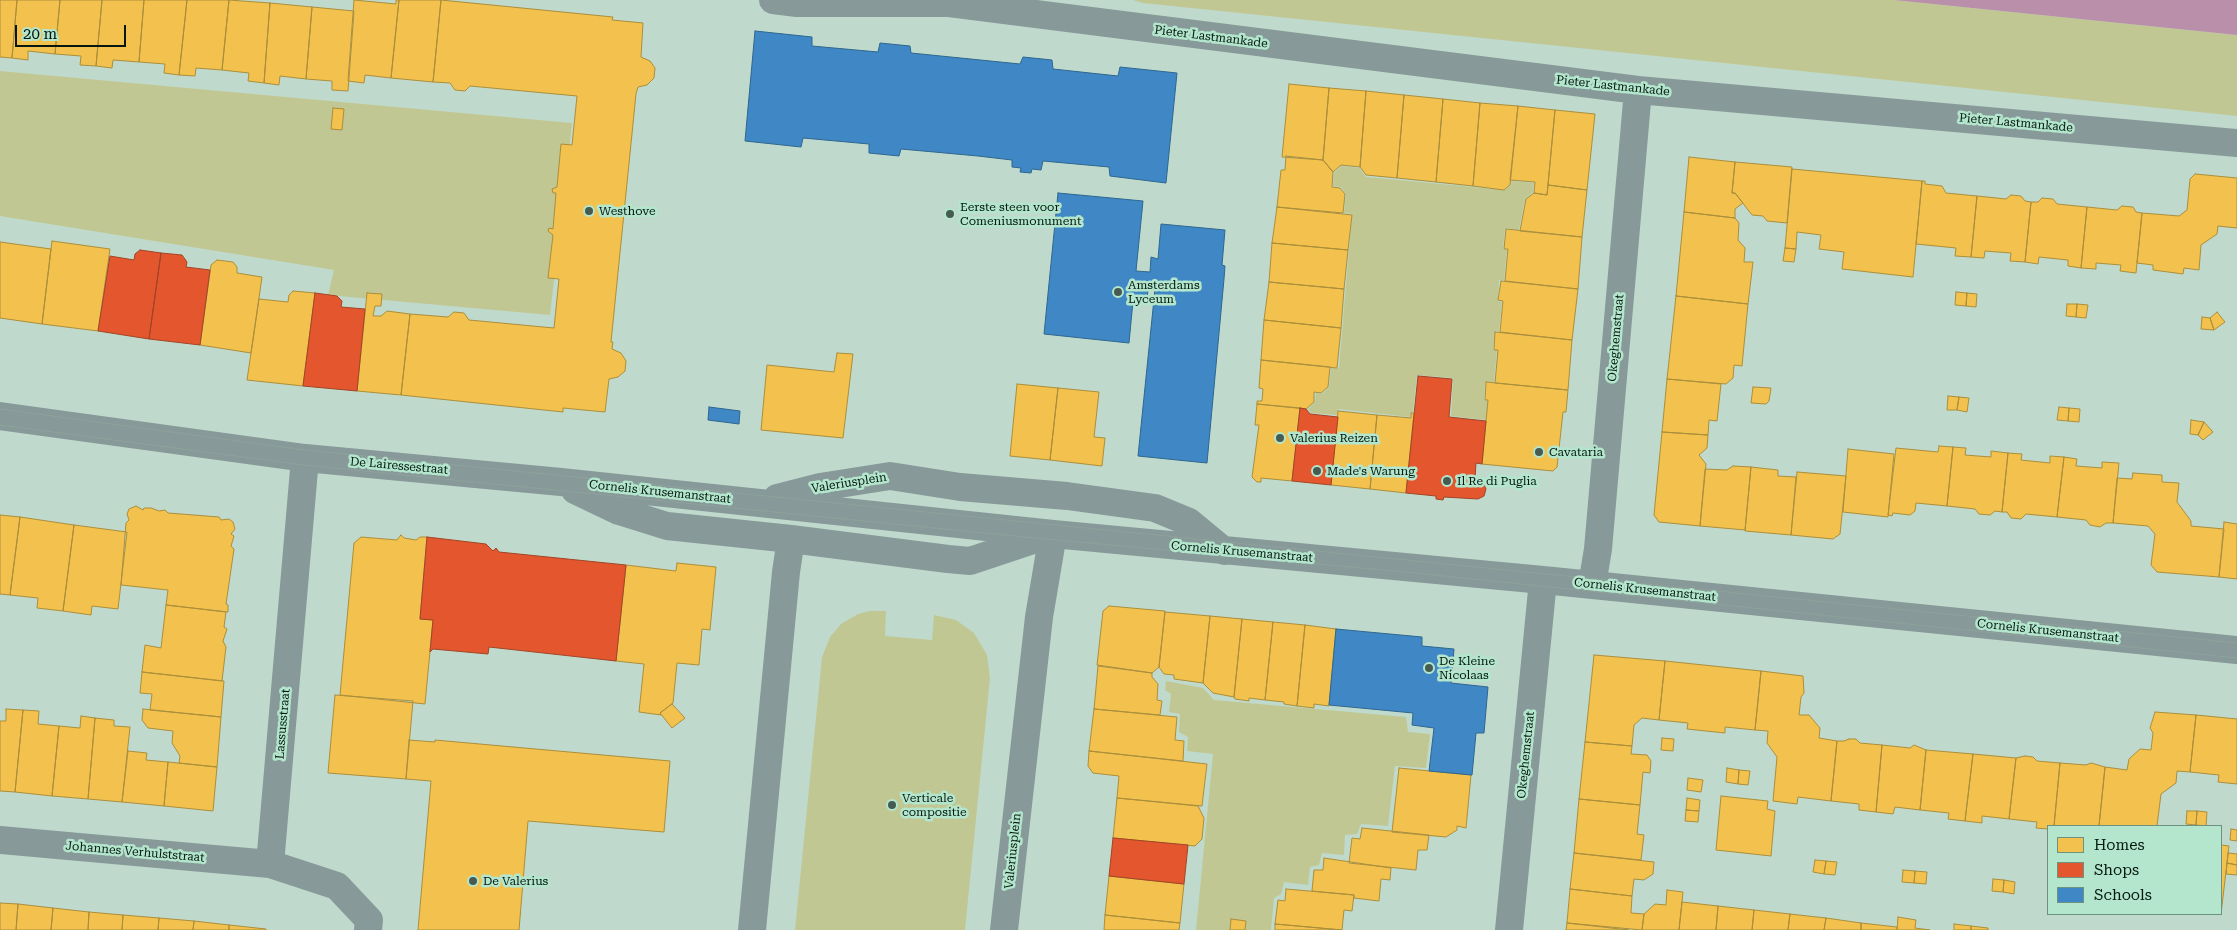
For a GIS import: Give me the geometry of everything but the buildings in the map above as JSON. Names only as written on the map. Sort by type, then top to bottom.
[{"type":"street","name":"Pieter Lastmankade","points":[[773,0],[797,3],[963,2],[992,8],[1638,90],[2237,143]]},
{"type":"street","name":"Okeghemstraat","points":[[1592,585],[1598,549],[1638,90]]},
{"type":"street","name":"De Lairessestraat","points":[[0,416],[306,458],[561,482],[619,511],[667,526],[791,539]]},
{"type":"street","name":"Lassusstraat","points":[[270,864],[306,458]]},
{"type":"street","name":"Valeriusplein","points":[[758,502],[820,487],[890,476],[960,487],[1067,496],[1155,508],[1189,522],[1224,551]]},
{"type":"street","name":"Cornelis Krusemanstraat","points":[[561,482],[758,502]]},
{"type":"street","name":"Valeriusplein","points":[[758,502],[1053,534],[1038,617],[1004,930]]},
{"type":"street","name":"Cornelis Krusemanstraat","points":[[1053,534],[1543,580],[2237,650]]},
{"type":"street","points":[[752,930],[786,572],[791,539],[863,550],[970,561],[1053,534]]},
{"type":"street","name":"Okeghemstraat","points":[[1509,930],[1543,580]]},
{"type":"street","name":"Johannes Verhulststraat","points":[[0,840],[270,864]]},
{"type":"street","points":[[270,864],[337,886],[369,920],[368,930]]},
{"type":"green space","points":[[1133,0],[1894,0],[2237,35],[2237,116],[1143,3]]},
{"type":"green space","points":[[0,71],[572,123],[550,315],[328,295],[334,270],[0,216]]},
{"type":"green space","points":[[1341,166],[1359,168],[1366,177],[1505,190],[1511,185],[1511,181],[1534,183],[1533,192],[1525,199],[1519,230],[1505,228],[1503,249],[1507,250],[1504,280],[1499,280],[1498,301],[1502,302],[1499,331],[1495,331],[1493,350],[1497,350],[1494,382],[1485,382],[1484,400],[1488,401],[1486,420],[1451,416],[1453,378],[1417,375],[1413,412],[1410,412],[1410,417],[1338,409],[1337,415],[1311,413],[1308,409],[1315,402],[1316,393],[1322,394],[1329,387],[1331,368],[1339,368],[1352,214],[1344,213],[1346,194],[1341,187],[1333,186],[1334,173]]},
{"type":"green space","points":[[870,611],[886,611],[885,636],[932,640],[934,615],[956,620],[974,633],[987,655],[990,678],[965,930],[795,930],[822,657],[830,637],[841,624],[858,614]]},
{"type":"green space","points":[[1166,681],[1203,688],[1214,700],[1406,717],[1408,732],[1430,734],[1426,768],[1395,766],[1388,826],[1361,824],[1357,834],[1345,835],[1344,855],[1322,853],[1319,865],[1310,867],[1308,885],[1284,882],[1281,894],[1274,898],[1271,930],[1196,930],[1213,754],[1187,751],[1188,737],[1179,732],[1180,714],[1169,712],[1171,694],[1165,690]]},
{"type":"shaded area","points":[[1894,0],[2237,0],[2237,35]]},
{"type":"tram line","points":[[0,409],[305,450],[2237,643]]},
{"type":"tram line","points":[[0,425],[304,465],[1035,538],[1405,572],[2237,658]]},
{"type":"place","name":"Westhove","points":[[589,211]]},
{"type":"place","name":"Eerste steen voor Comeniusmonument","points":[[950,214]]},
{"type":"place","name":"Amsterdams Lyceum","points":[[1118,292]]},
{"type":"place","name":"Valerius Reizen","points":[[1280,438]]},
{"type":"place","name":"Cavataria","points":[[1539,452]]},
{"type":"place","name":"Made's Warung","points":[[1317,471]]},
{"type":"place","name":"Il Re di Puglia","points":[[1447,481]]},
{"type":"place","name":"De Kleine Nicolaas","points":[[1429,668]]},
{"type":"place","name":"Verticale compositie","points":[[892,805]]},
{"type":"place","name":"De Valerius","points":[[473,881]]}]
